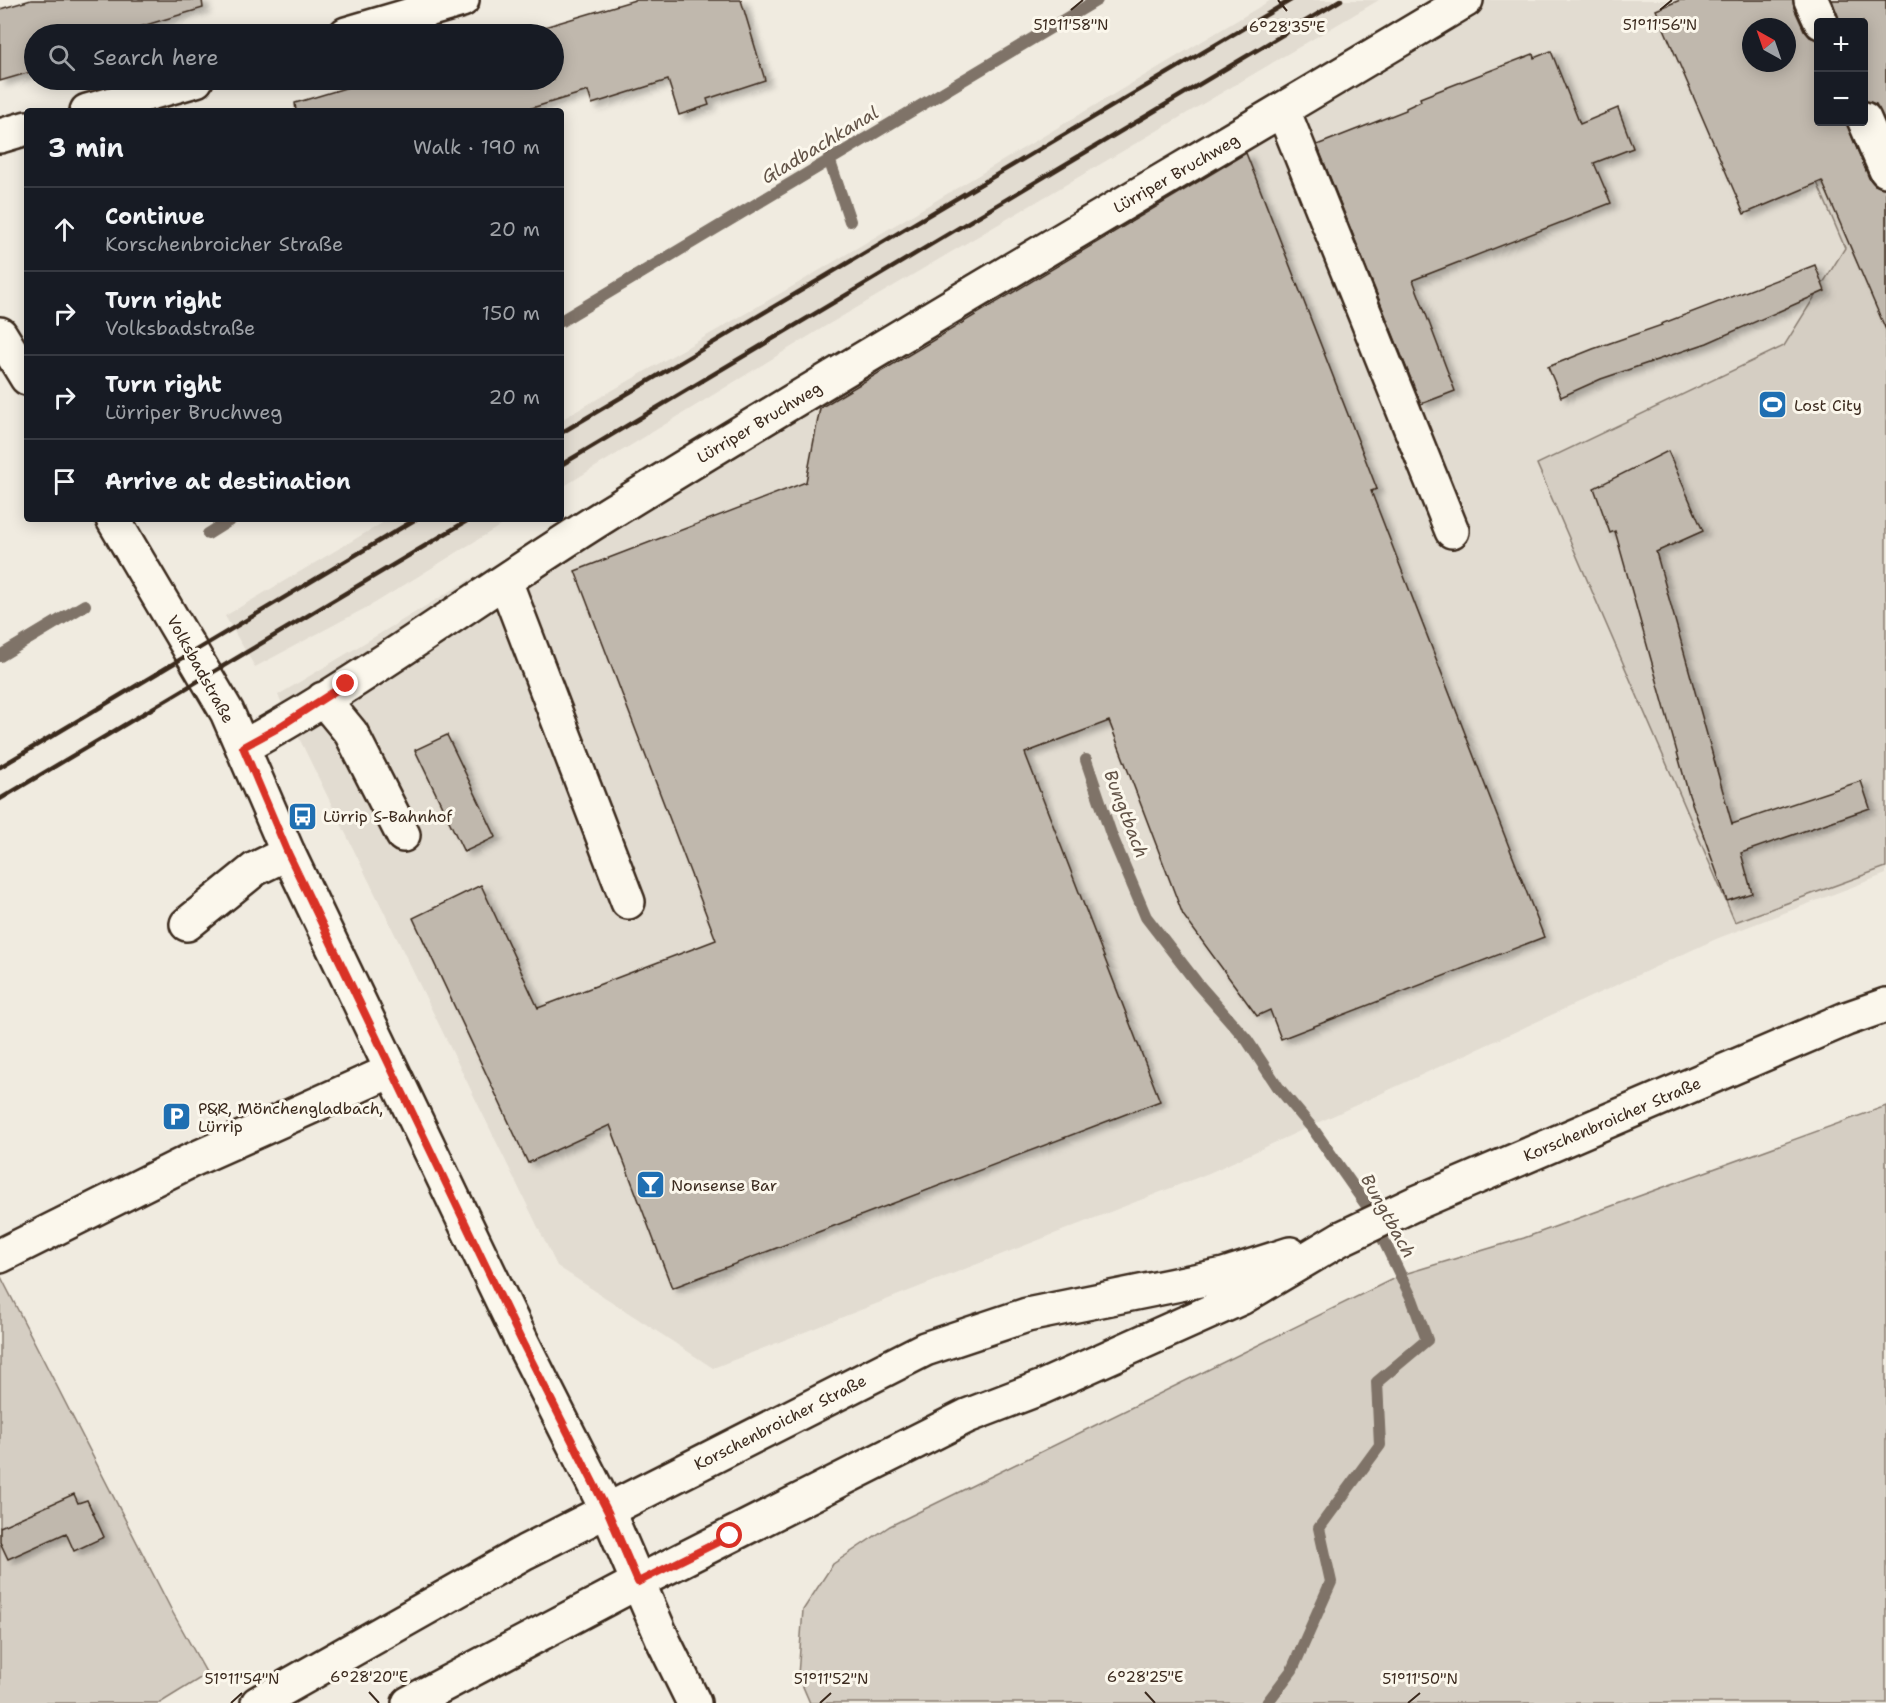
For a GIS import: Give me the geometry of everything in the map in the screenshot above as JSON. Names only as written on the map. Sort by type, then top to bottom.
[{"type":"main road","points":[[380,24],[462,0]]},
{"type":"main road","name":"Lürriper Bruchweg","points":[[243,747],[323,699],[617,508],[1466,0]]},
{"type":"main road","points":[[1811,0],[1819,18]]},
{"type":"main road","points":[[98,108],[161,90]]},
{"type":"main road","points":[[1283,110],[1452,531]]},
{"type":"main road","points":[[1866,126],[1886,170]]},
{"type":"main road","points":[[0,136],[24,129]]},
{"type":"main road","points":[[0,334],[24,373]]},
{"type":"main road","name":"Volksbadstraße","points":[[115,522],[222,705],[243,747],[288,853],[523,1344],[608,1512],[664,1642],[694,1703]]},
{"type":"main road","points":[[505,581],[628,902]]},
{"type":"main road","points":[[323,699],[351,733],[403,835]]},
{"type":"main road","points":[[188,924],[255,870],[288,853]]},
{"type":"main road","name":"Korschenbroicher Straße","points":[[409,1703],[638,1582],[967,1416],[1040,1388],[1241,1298],[1340,1239],[1416,1203],[1846,1019],[1886,1005]]},
{"type":"main road","points":[[0,1256],[190,1161],[286,1116],[391,1071]]},
{"type":"main road","name":"Korschenbroicher Straße","points":[[258,1703],[525,1552],[608,1512],[695,1464],[925,1349],[1027,1315],[1224,1275],[1340,1239]]},
{"type":"shaded area","points":[[1271,0],[1379,0],[824,327],[564,486],[564,418],[795,285]]},
{"type":"shaded area","points":[[1431,0],[1886,0],[1886,874],[1716,939],[1209,1173],[713,1368],[557,1266],[278,695]]},
{"type":"shaded area","name":"Lost City","points":[[1739,0],[1886,0],[1886,867],[1735,922],[1537,464],[1784,346],[1845,248],[1770,72],[1796,72],[1796,18],[1747,18]]},
{"type":"shaded area","points":[[384,522],[506,522],[375,603],[255,667],[225,616]]},
{"type":"shaded area","points":[[1886,1106],[1886,1703],[810,1703],[798,1675],[803,1610],[833,1564],[890,1526],[1401,1275],[1524,1238]]},
{"type":"shaded area","points":[[0,1275],[173,1613],[207,1674],[160,1703],[0,1703]]},
{"type":"building","points":[[31,0],[202,0],[203,8],[149,24],[24,24],[24,74],[0,81],[0,9]]},
{"type":"building","points":[[635,0],[741,0],[765,80],[707,99],[709,105],[679,115],[668,80],[592,104],[588,91],[532,108],[296,108],[295,103],[339,90],[564,90],[564,24],[555,24]]},
{"type":"building","points":[[1680,0],[1793,0],[1794,8],[1804,30],[1814,38],[1814,126],[1848,126],[1869,178],[1875,185],[1886,188],[1886,330],[1822,181],[1744,214],[1656,10]]},
{"type":"building","points":[[1832,0],[1886,0],[1886,123],[1876,104],[1868,102],[1868,18],[1839,18]]},
{"type":"building","points":[[1551,51],[1580,124],[1618,108],[1633,148],[1594,163],[1611,203],[1413,280],[1455,391],[1421,404],[1317,145],[1406,110],[1421,101],[1420,98],[1533,54],[1534,58]]},
{"type":"building","points":[[1246,153],[1377,489],[1371,491],[1544,937],[1281,1039],[1270,1010],[1257,1016],[1183,915],[1109,721],[1025,753],[1160,1101],[672,1288],[610,1125],[528,1163],[413,918],[481,885],[538,1008],[716,940],[575,571],[806,482],[820,408]]},
{"type":"building","points":[[1815,265],[1825,291],[1707,343],[1601,379],[1561,397],[1548,367]]},
{"type":"building","points":[[1668,451],[1703,531],[1656,552],[1732,824],[1861,781],[1870,808],[1741,853],[1752,893],[1727,901],[1689,795],[1615,531],[1610,533],[1594,488]]},
{"type":"building","points":[[447,735],[496,837],[464,852],[415,750]]},
{"type":"building","points":[[74,1494],[78,1503],[87,1500],[104,1537],[74,1551],[66,1533],[8,1559],[0,1542],[0,1527]]},
{"type":"waterway","name":"Bungtbach","points":[[564,319],[1097,0]]},
{"type":"waterway","name":"Bungtbach","points":[[829,159],[850,221]]},
{"type":"waterway","name":"Gladbachkanal","points":[[208,534],[227,522]]},
{"type":"waterway","name":"Gladbachkanal","points":[[0,656],[85,605]]},
{"type":"waterway","name":"Bungtbach","points":[[1086,760],[1111,834],[1146,917],[1197,983],[1247,1040],[1278,1087],[1313,1129],[1367,1206],[1412,1299],[1427,1340],[1377,1382],[1380,1445],[1319,1528],[1331,1582],[1292,1670],[1267,1703]]},
{"type":"railway","points":[[564,431],[1291,0]]},
{"type":"railway","points":[[564,463],[1341,0]]},
{"type":"railway","points":[[0,767],[411,522]]},
{"type":"railway","points":[[0,799],[465,522]]},
{"type":"place","name":"Lost City","points":[[1773,405]]},
{"type":"place","name":"Lürrip S-Bahnhof","points":[[302,816]]},
{"type":"place","name":"P&R, Mönchengladbach, Lürrip","points":[[177,1117]]},
{"type":"place","name":"Nonsense Bar","points":[[650,1185]]},
{"type":"route","points":[[346,684],[276,729],[243,747],[288,853],[523,1344],[608,1512],[638,1582],[730,1536]]}]
